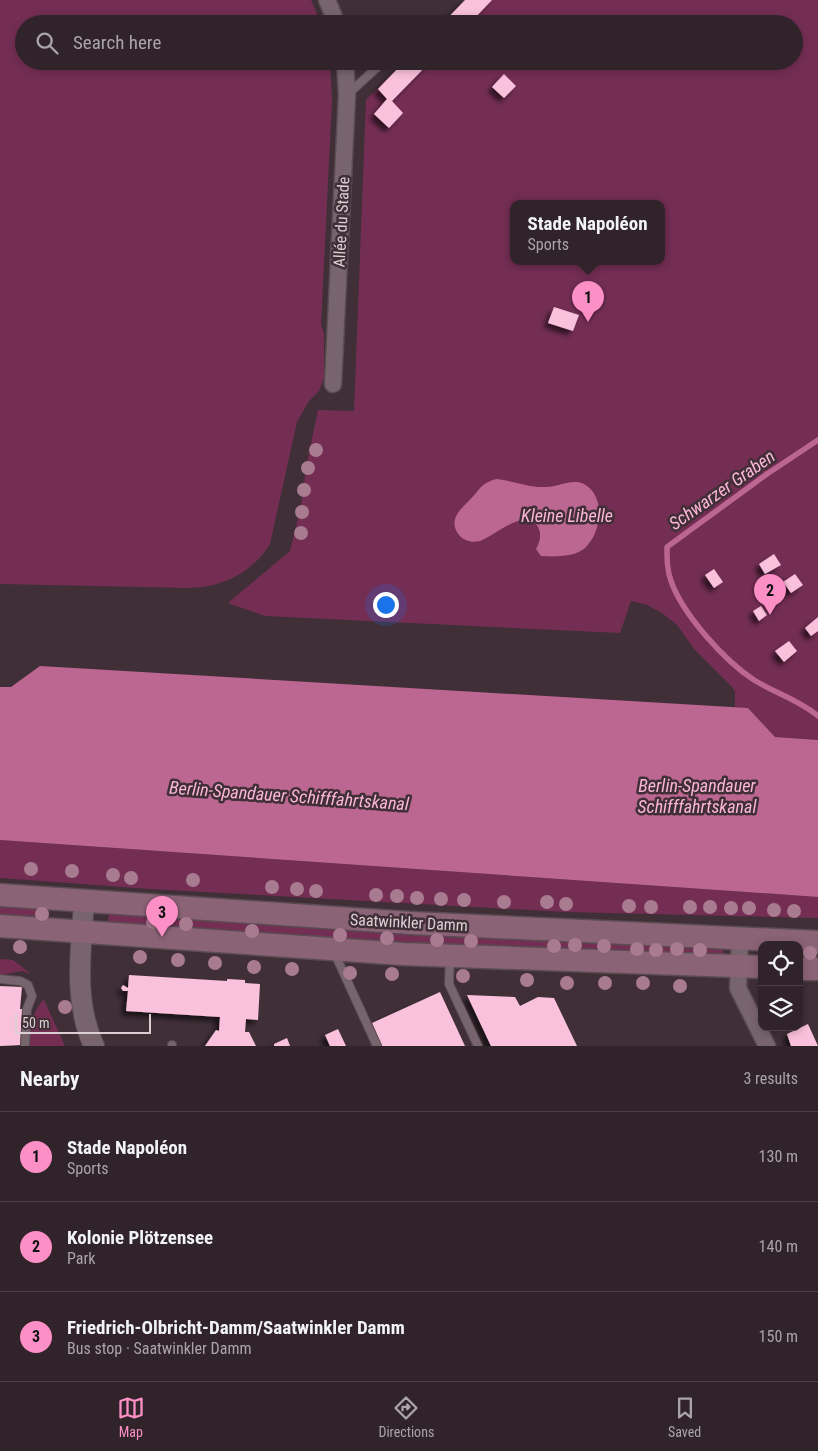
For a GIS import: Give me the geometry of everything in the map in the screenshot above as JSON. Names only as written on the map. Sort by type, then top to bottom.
[{"type":"main road","name":"Saatwinkler Damm","points":[[0,895],[411,923],[740,938],[761,941]]},
{"type":"main road","name":"Saatwinkler Damm","points":[[0,926],[333,950],[758,967]]},
{"type":"main road","name":"Saatwinkler Damm","points":[[803,942],[818,942]]},
{"type":"main road","points":[[803,969],[818,969]]},
{"type":"street","points":[[327,0],[333,15]]},
{"type":"street","name":"Allée du Stade","points":[[333,384],[347,95],[345,70]]},
{"type":"street","points":[[84,902],[79,966],[82,1005],[94,1046]]},
{"type":"street","points":[[740,938],[738,988],[765,1038]]},
{"type":"lane","points":[[347,95],[374,70]]},
{"type":"lane","points":[[333,950],[377,1046]]},
{"type":"lane","points":[[450,956],[449,984],[478,1046]]},
{"type":"lane","points":[[0,979],[20,981],[28,985],[32,996],[27,1009],[25,1046]]},
{"type":"shaded area","points":[[0,0],[311,0],[318,15],[15,15],[15,70],[330,70],[332,101],[321,325],[324,333],[324,378],[319,391],[309,401],[297,422],[270,544],[255,563],[236,576],[214,585],[202,587],[0,584]]},
{"type":"shaded area","points":[[465,0],[818,0],[818,740],[775,737],[748,708],[735,707],[735,692],[732,687],[695,650],[677,625],[662,613],[647,605],[631,601],[620,633],[265,616],[228,603],[290,551],[301,507],[306,468],[318,410],[354,411],[366,100],[396,70],[803,70],[803,15],[451,15]]},
{"type":"shaded area","points":[[0,840],[818,897],[818,918],[566,912],[150,889],[0,878]]},
{"type":"shaded area","points":[[0,903],[49,907],[48,921],[0,917]]},
{"type":"shaded area","points":[[110,911],[723,943],[723,957],[554,952],[107,926]]},
{"type":"shaded area","points":[[0,959],[13,960],[31,974],[22,971],[0,975]]},
{"type":"shaded area","points":[[43,1000],[65,1046],[29,1046],[34,1016]]},
{"type":"water","name":"Kleine Libelle","points":[[497,479],[540,487],[551,487],[575,482],[584,484],[596,497],[598,505],[598,524],[591,541],[581,551],[570,555],[541,556],[536,549],[540,538],[538,527],[533,521],[526,520],[509,525],[480,541],[471,542],[463,539],[455,529],[456,517],[483,486]]},
{"type":"water","name":"Berlin-Spandauer Schifffahrtskanal","points":[[40,666],[748,708],[775,737],[818,740],[818,897],[0,840],[0,687],[11,687]]},
{"type":"building","points":[[465,0],[492,0],[478,15],[451,15]]},
{"type":"building","points":[[396,70],[422,70],[392,101],[403,113],[389,128],[374,114],[387,99],[378,89]]},
{"type":"building","points":[[504,74],[516,86],[504,98],[492,87]]},
{"type":"building","points":[[554,307],[579,315],[573,331],[548,323]]},
{"type":"building","points":[[774,554],[781,565],[765,574],[759,564]]},
{"type":"building","points":[[714,569],[723,582],[714,588],[705,575]]},
{"type":"building","points":[[795,574],[803,585],[791,593],[783,582]]},
{"type":"building","points":[[761,606],[767,615],[759,621],[753,611]]},
{"type":"building","points":[[818,617],[818,631],[811,636],[805,628]]},
{"type":"building","points":[[789,641],[797,651],[784,662],[775,651]]},
{"type":"building","points":[[129,975],[227,981],[227,979],[245,980],[245,983],[260,984],[258,1020],[246,1019],[245,1032],[249,1032],[256,1046],[205,1046],[216,1030],[219,1031],[220,1017],[126,1011],[128,991],[123,991],[121,988],[123,985],[128,988]]},
{"type":"building","points":[[0,986],[22,987],[20,1009],[23,1009],[20,1045],[0,1046]]},
{"type":"building","points":[[440,992],[465,1046],[382,1046],[372,1023]]},
{"type":"building","points":[[467,995],[515,997],[520,1006],[538,997],[554,998],[577,1046],[491,1046]]},
{"type":"building","points":[[808,1024],[818,1046],[791,1046],[787,1034],[793,1031],[803,1031],[803,1026]]},
{"type":"building","points":[[338,1029],[346,1046],[330,1046],[325,1035]]},
{"type":"building","points":[[287,1038],[290,1046],[274,1046],[274,1044]]},
{"type":"waterway","name":"Schwarzer Graben","points":[[818,440],[767,474],[667,547],[668,569],[671,581],[685,608],[706,636],[730,661],[754,680],[803,705],[818,716]]},
{"type":"place","name":"Stade Napoléon","points":[[588,322]]},
{"type":"place","name":"Kolonie Plötzensee","points":[[770,615]]},
{"type":"place","name":"Friedrich-Olbricht-Damm/Saatwinkler Damm","points":[[162,937]]}]
